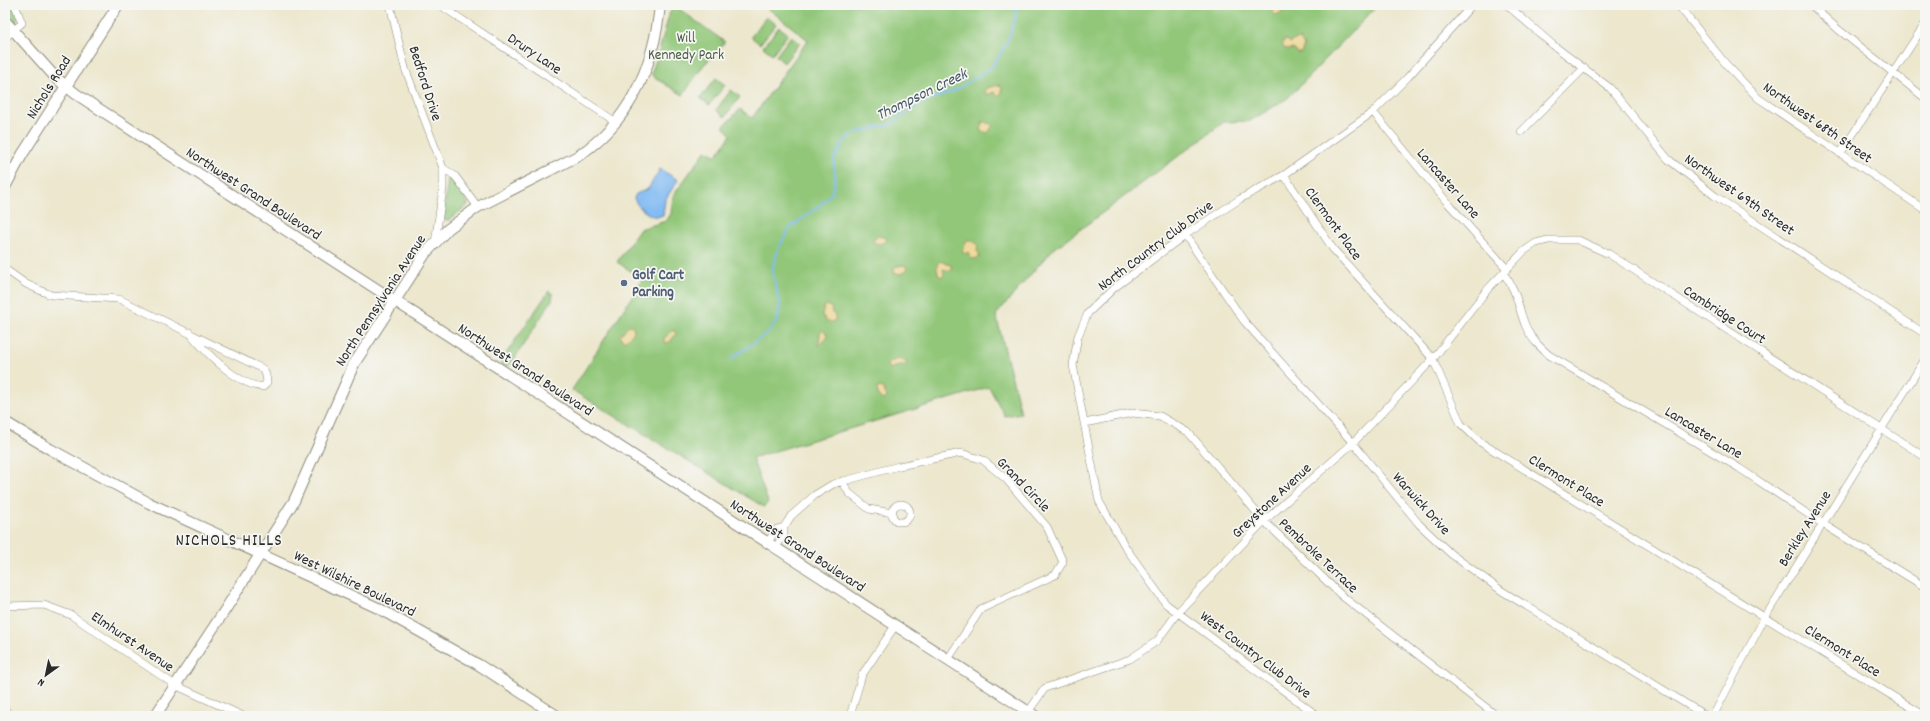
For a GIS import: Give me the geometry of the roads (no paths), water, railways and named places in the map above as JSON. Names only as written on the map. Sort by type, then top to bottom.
[{"type":"street","points":[[5,38],[14,32],[22,23],[15,5]]},
{"type":"street","name":"Nichols Road","points":[[5,187],[22,155],[118,5]]},
{"type":"street","name":"Bedford Drive","points":[[390,5],[405,68],[443,168],[443,188],[435,243]]},
{"type":"street","name":"Drury Lane","points":[[440,5],[616,122]]},
{"type":"street","name":"North Pennsylvania Avenue","points":[[156,716],[262,554],[294,501],[354,364],[425,254],[448,229],[478,207],[578,156],[599,140],[616,122],[634,96],[648,64],[656,35],[660,5]]},
{"type":"street","name":"North Country Club Drive","points":[[1178,612],[1166,604],[1126,548],[1099,501],[1073,365],[1078,336],[1088,313],[1114,288],[1184,235],[1240,199],[1284,175],[1373,112],[1408,77],[1472,5]]},
{"type":"street","name":"Northwest 69th Street","points":[[1507,5],[1553,44],[1610,88],[1668,159],[1715,196],[1925,334]]},
{"type":"street","name":"Northwest 68th Street","points":[[1678,5],[1725,63],[1758,98],[1925,210]]},
{"type":"street","points":[[1811,5],[1839,30],[1925,98]]},
{"type":"street","name":"Northwest Grand Boulevard","points":[[5,22],[65,87],[394,302],[1031,714]]},
{"type":"street","points":[[1840,154],[1925,24]]},
{"type":"street","points":[[1521,132],[1584,68]]},
{"type":"street","name":"Lancaster Lane","points":[[1373,112],[1505,271],[1517,296],[1531,337],[1545,351],[1739,468],[1823,524],[1925,587]]},
{"type":"street","points":[[443,168],[455,176],[478,207]]},
{"type":"street","name":"Clermont Place","points":[[1284,175],[1333,249],[1433,359],[1461,424],[1480,442],[1925,716]]},
{"type":"street","name":"Warwick Drive","points":[[1184,235],[1244,321],[1353,443],[1419,524],[1451,554],[1502,591],[1706,716]]},
{"type":"street","name":"Cambridge Court","points":[[1505,271],[1524,251],[1536,243],[1548,240],[1578,240],[1609,254],[1880,430],[1925,457]]},
{"type":"street","points":[[5,269],[26,284],[52,296],[119,299],[189,332],[263,369],[267,382],[263,387],[254,386],[225,369],[203,350],[189,332]]},
{"type":"street","name":"Greystone Avenue","points":[[1031,714],[1045,688],[1130,659],[1157,641],[1178,612],[1264,521],[1353,443],[1433,359],[1486,290],[1505,271]]},
{"type":"street","name":"Berkley Avenue","points":[[1713,716],[1765,617],[1925,359]]},
{"type":"street","name":"Pembroke Terrace","points":[[1085,423],[1132,413],[1160,416],[1188,432],[1264,521],[1342,596],[1497,716]]},
{"type":"street","name":"West Wilshire Boulevard","points":[[5,422],[50,449],[150,503],[378,608],[479,665],[557,716]]},
{"type":"street","name":"Grand Circle","points":[[771,546],[784,534],[784,527],[791,516],[815,495],[833,484],[961,453],[969,454],[983,460],[1006,478],[1047,527],[1063,562],[1055,575],[982,609],[948,659]]},
{"type":"street","points":[[842,481],[849,493],[869,509],[893,513]]},
{"type":"street","name":"Elmhurst Avenue","points":[[5,606],[44,605],[71,615],[176,685],[243,716]]},
{"type":"street","name":"West Country Club Drive","points":[[1178,612],[1318,716]]},
{"type":"street","points":[[850,716],[862,675],[895,626]]},
{"type":"street","points":[[5,709],[9,716]]},
{"type":"water","points":[[660,169],[678,180],[665,200],[663,215],[657,217],[643,210],[634,198],[636,194],[648,189]]},
{"type":"waterway","name":"Thompson Creek","points":[[731,359],[770,331],[778,319],[780,304],[772,270],[779,247],[790,228],[820,205],[832,193],[835,180],[834,159],[844,141],[855,133],[891,124],[918,104],[956,90],[991,68],[1006,45],[1016,16],[1015,5]]},
{"type":"place","name":"Golf Cart Parking","points":[[624,283]]},
{"type":"district","name":"NICHOLS HILLS","points":[[229,539]]},
{"type":"park label","name":"Will Kennedy Park","points":[[686,46]]}]
